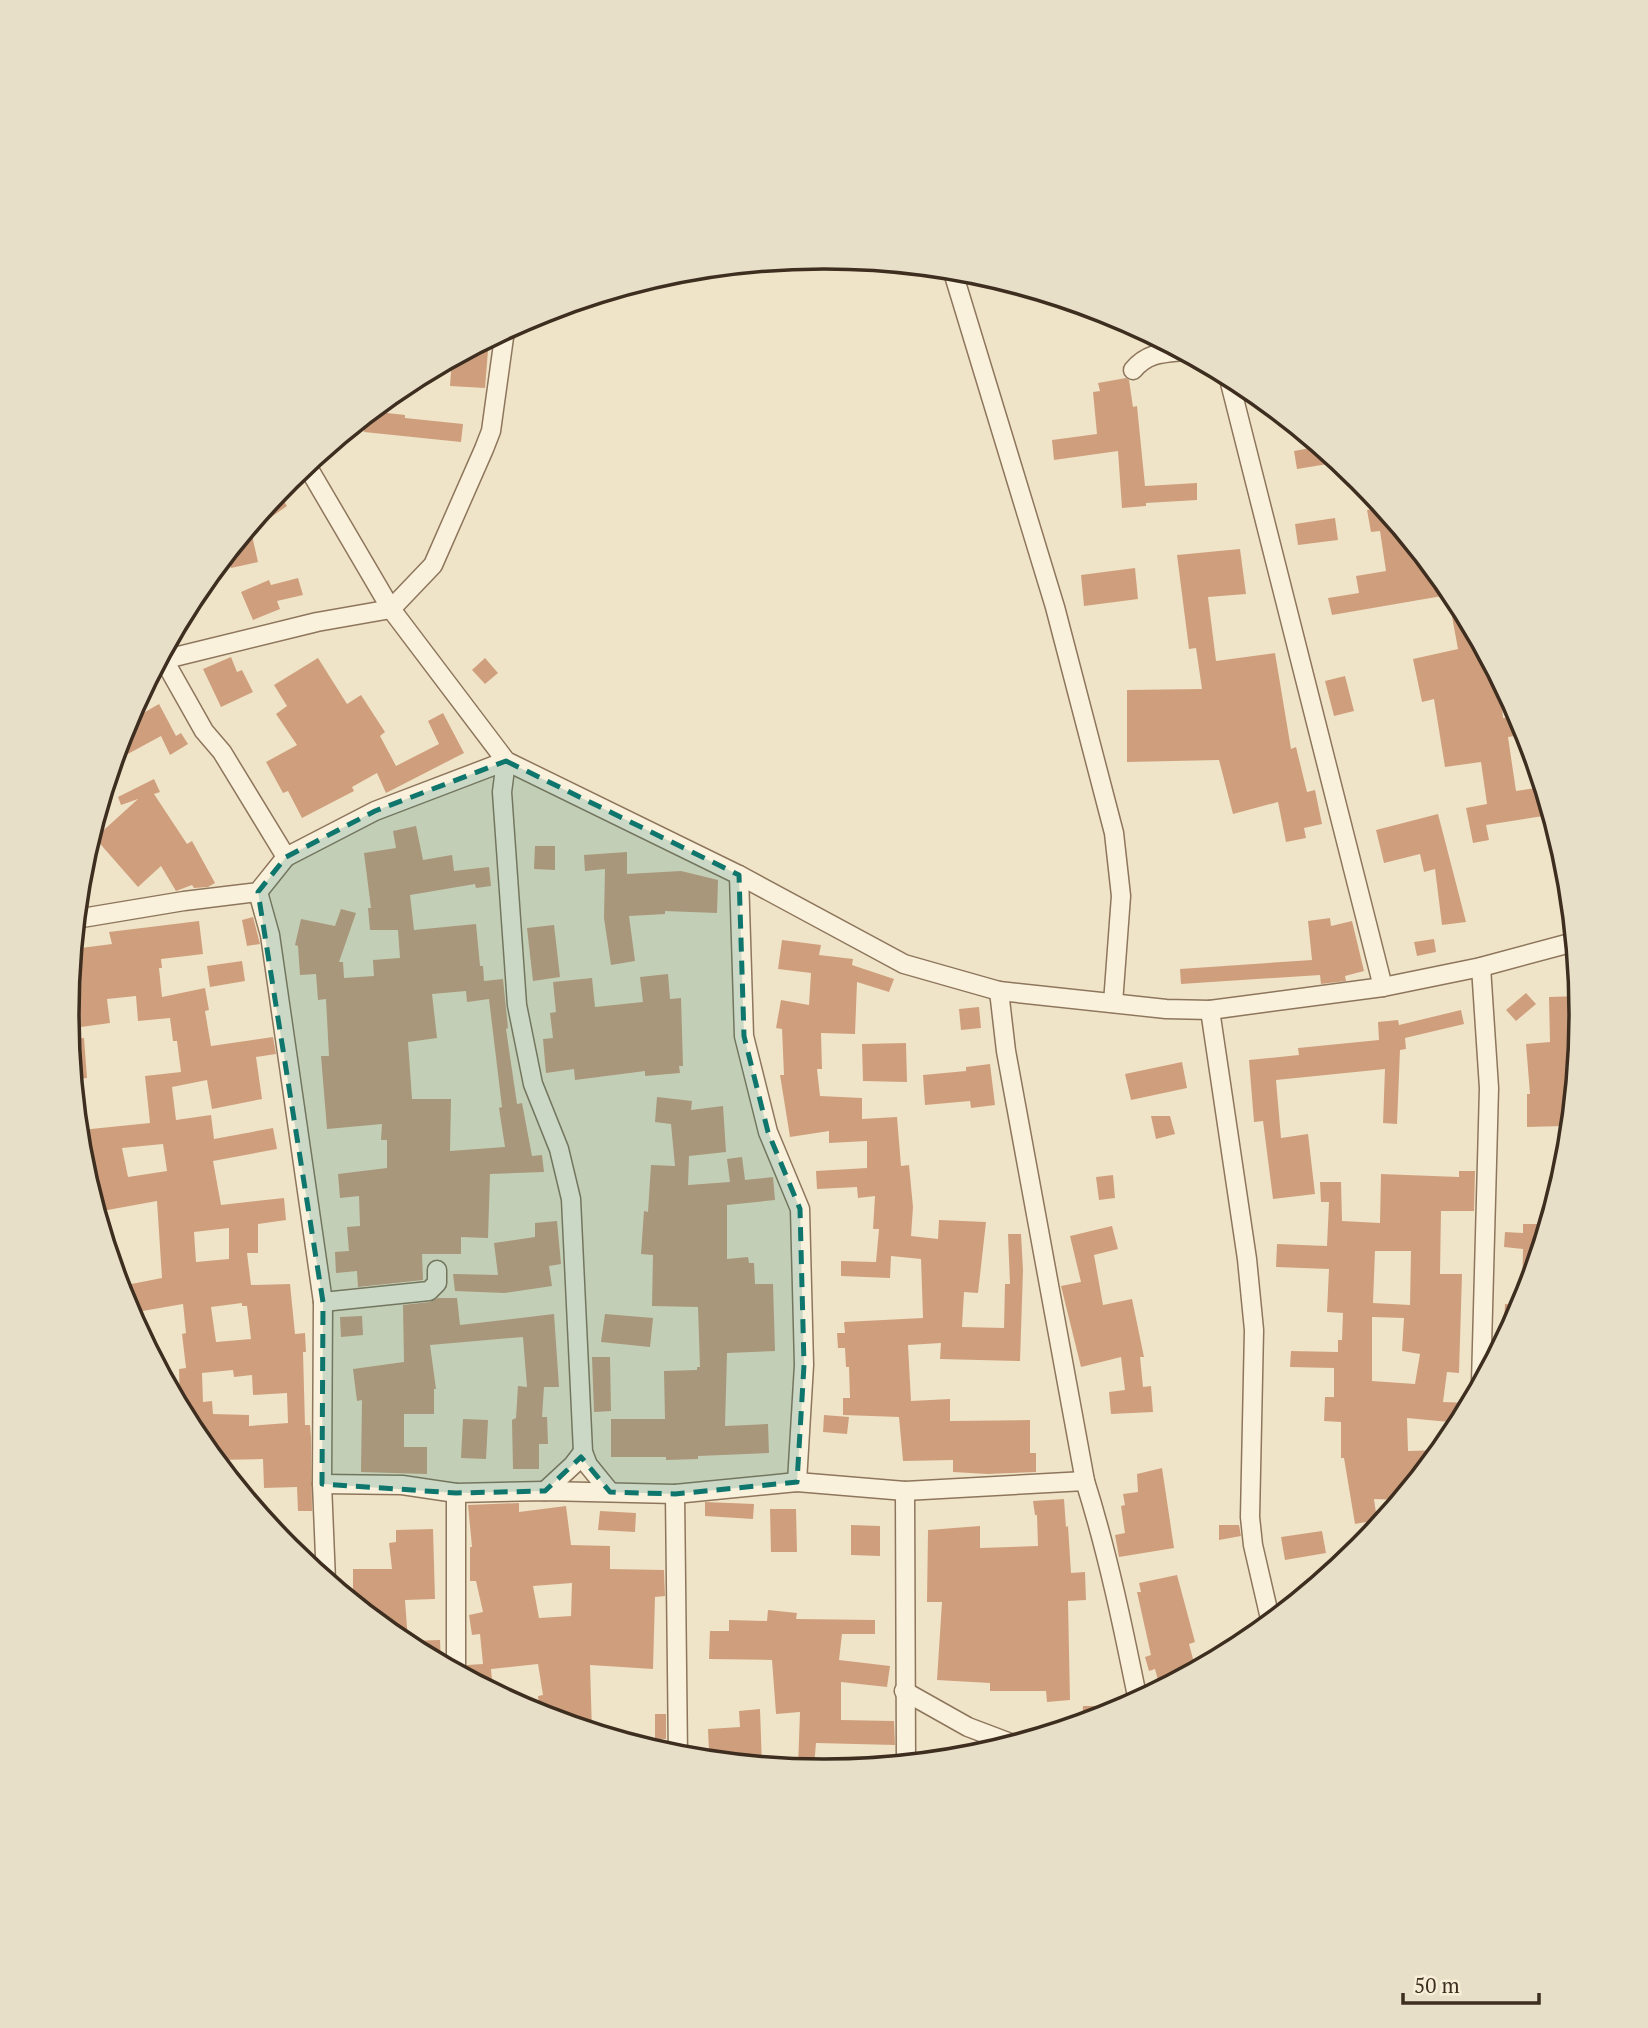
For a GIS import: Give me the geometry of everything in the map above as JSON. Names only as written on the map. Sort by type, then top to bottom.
[{"type":"street","points":[[957,281],[1055,607],[1114,833],[1121,896],[1113,1003]]},
{"type":"street","points":[[170,658],[317,622],[391,609],[433,565],[484,449],[491,431],[503,342]]},
{"type":"street","points":[[1133,370],[1143,358],[1166,352]]},
{"type":"street","points":[[1232,390],[1383,988]]},
{"type":"street","points":[[312,474],[391,609],[506,761],[739,875],[904,964],[999,991],[1166,1009],[1210,1010],[1383,988],[1481,967],[1566,944]]},
{"type":"street","points":[[165,667],[204,731],[222,752],[286,857]]},
{"type":"street","points":[[85,918],[258,892],[286,857],[375,811],[506,761]]},
{"type":"street","points":[[506,761],[502,792],[517,1005],[533,1084],[559,1149],[572,1199],[583,1451],[588,1465],[610,1492]]},
{"type":"street","points":[[739,875],[744,1036],[768,1132],[800,1209],[804,1365],[797,1482]]},
{"type":"street","points":[[258,892],[270,935],[323,1302],[322,1484],[325,1567]]},
{"type":"street","points":[[1481,967],[1489,1088],[1483,1362]]},
{"type":"street","points":[[999,991],[1006,1051],[1085,1481],[1101,1530],[1136,1690]]},
{"type":"street","points":[[1210,1010],[1249,1271],[1254,1330],[1250,1517],[1253,1545],[1268,1612]]},
{"type":"street","points":[[323,1302],[429,1291],[437,1283],[437,1270]]},
{"type":"street","points":[[545,1490],[573,1465],[583,1451]]},
{"type":"street","points":[[322,1484],[402,1485],[456,1493],[545,1490],[675,1494],[797,1482],[905,1491],[1085,1481]]},
{"type":"street","points":[[905,1491],[906,1755]]},
{"type":"street","points":[[456,1493],[456,1662]]},
{"type":"street","points":[[675,1494],[678,1745]]},
{"type":"street","points":[[904,1691],[968,1727],[998,1738]]},
{"type":"highlighted area","points":[[506,761],[739,875],[744,1036],[768,1132],[800,1209],[804,1365],[797,1482],[675,1494],[610,1492],[581,1457],[545,1491],[456,1493],[322,1484],[323,1302],[258,892],[286,857],[375,811]]},
{"type":"building","points":[[488,349],[485,388],[450,386],[451,369]]},
{"type":"building","points":[[1126,378],[1129,380],[1133,407],[1137,406],[1145,486],[1197,483],[1197,500],[1146,503],[1146,506],[1122,508],[1118,451],[1054,460],[1052,440],[1097,434],[1093,392],[1100,391],[1098,383]]},
{"type":"building","points":[[384,413],[405,415],[405,418],[463,424],[461,442],[364,432],[364,428]]},
{"type":"building","points":[[1308,448],[1326,464],[1297,469],[1294,451]]},
{"type":"building","points":[[284,501],[287,506],[267,520]]},
{"type":"building","points":[[1371,509],[1384,523],[1441,596],[1332,615],[1328,598],[1359,593],[1356,576],[1386,571],[1380,531],[1371,532],[1367,510]]},
{"type":"building","points":[[1335,518],[1338,540],[1298,545],[1295,524]]},
{"type":"building","points":[[252,537],[258,562],[231,568],[230,564]]},
{"type":"building","points":[[1240,549],[1246,594],[1208,597],[1216,661],[1275,653],[1291,749],[1296,747],[1307,792],[1315,790],[1322,824],[1304,828],[1306,838],[1286,842],[1278,802],[1233,814],[1219,760],[1127,762],[1127,690],[1202,689],[1196,648],[1189,649],[1177,555]]},
{"type":"building","points":[[1135,568],[1138,599],[1084,606],[1081,575]]},
{"type":"building","points":[[298,578],[303,595],[277,601],[280,609],[253,620],[241,592],[269,580],[271,585]]},
{"type":"building","points":[[1451,612],[1492,684],[1502,706],[1503,718],[1508,717],[1516,736],[1508,737],[1516,791],[1534,788],[1543,816],[1486,825],[1489,840],[1473,843],[1466,808],[1487,804],[1481,762],[1445,767],[1434,699],[1422,702],[1413,659],[1458,649]]},
{"type":"building","points":[[231,657],[237,672],[242,670],[253,692],[221,707],[203,669]]},
{"type":"building","points":[[318,658],[347,704],[361,695],[385,732],[380,736],[396,766],[439,744],[428,721],[443,713],[464,753],[386,793],[377,773],[352,787],[354,791],[302,818],[288,791],[283,793],[266,762],[297,745],[276,714],[287,706],[274,685]]},
{"type":"building","points":[[485,658],[498,673],[485,684],[472,670]]},
{"type":"building","points":[[1345,676],[1354,711],[1334,716],[1325,681]]},
{"type":"building","points":[[159,704],[176,736],[181,733],[188,744],[170,755],[161,736],[125,756],[142,714]]},
{"type":"building","points":[[154,779],[160,792],[154,794],[187,844],[192,841],[215,883],[208,887],[194,888],[192,885],[176,891],[161,866],[138,887],[99,843],[101,832],[138,799],[121,805],[118,797]]},
{"type":"building","points":[[1438,814],[1466,922],[1442,925],[1435,869],[1424,872],[1420,854],[1384,863],[1376,830]]},
{"type":"building","points":[[416,826],[423,860],[452,855],[454,871],[489,867],[491,886],[476,888],[475,884],[410,895],[414,930],[476,924],[484,981],[503,979],[506,1029],[517,1104],[522,1103],[532,1156],[542,1155],[544,1172],[490,1174],[488,1238],[461,1237],[461,1254],[422,1254],[423,1280],[358,1287],[357,1271],[336,1273],[335,1252],[349,1251],[347,1227],[360,1226],[359,1196],[340,1198],[338,1174],[387,1168],[387,1140],[381,1140],[382,1124],[327,1129],[321,1056],[329,1056],[326,999],[318,1000],[316,974],[300,975],[298,946],[295,945],[301,919],[335,926],[341,909],[356,913],[339,962],[343,962],[344,978],[374,976],[373,960],[400,958],[398,930],[370,930],[368,908],[371,908],[364,853],[396,848],[393,831]],"holes":[[[466,991],[467,1002],[489,999],[505,1147],[450,1151],[451,1099],[412,1099],[408,1042],[437,1038],[432,994]]]},
{"type":"building","points":[[535,846],[555,846],[555,870],[534,869]]},
{"type":"building","points":[[627,852],[627,874],[681,871],[718,880],[717,913],[665,911],[665,914],[629,916],[635,961],[611,965],[604,918],[605,869],[585,871],[584,855]]},
{"type":"building","points":[[253,917],[260,944],[247,946],[242,920]]},
{"type":"building","points":[[1330,918],[1331,926],[1352,921],[1364,971],[1345,976],[1346,981],[1321,984],[1320,975],[1181,984],[1180,969],[1312,960],[1308,921]]},
{"type":"building","points":[[199,921],[203,954],[161,959],[162,968],[159,968],[162,997],[205,988],[209,1010],[205,1011],[211,1046],[273,1037],[276,1054],[256,1057],[262,1099],[212,1109],[207,1080],[172,1087],[176,1120],[211,1115],[214,1139],[273,1128],[277,1149],[213,1161],[221,1205],[284,1198],[286,1220],[258,1224],[258,1253],[247,1253],[251,1285],[290,1284],[295,1334],[305,1333],[305,1425],[310,1425],[311,1437],[312,1511],[298,1511],[297,1487],[264,1488],[263,1459],[227,1460],[179,1388],[179,1369],[186,1368],[182,1334],[186,1333],[183,1304],[141,1311],[129,1284],[162,1278],[157,1201],[105,1210],[88,1129],[150,1123],[145,1076],[181,1072],[177,1041],[173,1041],[170,1018],[138,1021],[136,996],[107,999],[110,1023],[81,1027],[82,948],[112,944],[109,932]],"holes":[[[163,1144],[167,1171],[128,1177],[122,1148]],[[229,1228],[229,1259],[196,1262],[194,1232]],[[242,1303],[242,1306],[247,1306],[251,1339],[216,1342],[211,1307]],[[233,1370],[234,1377],[252,1375],[253,1395],[287,1393],[288,1423],[249,1426],[249,1415],[213,1414],[212,1401],[203,1402],[202,1373]]]},
{"type":"building","points":[[554,925],[560,977],[533,981],[527,928]]},
{"type":"building","points":[[1434,939],[1436,952],[1417,956],[1414,942]]},
{"type":"building","points":[[782,940],[821,945],[819,955],[853,959],[852,965],[894,979],[889,992],[857,982],[855,1034],[821,1033],[822,1069],[817,1069],[820,1096],[862,1098],[862,1119],[897,1117],[901,1166],[909,1165],[913,1207],[911,1236],[938,1239],[939,1220],[986,1222],[978,1293],[964,1292],[962,1327],[1004,1328],[1005,1284],[1010,1284],[1008,1234],[1021,1234],[1023,1270],[1020,1361],[940,1359],[941,1343],[908,1345],[911,1401],[950,1399],[950,1421],[1030,1420],[1030,1453],[1036,1453],[1036,1472],[953,1472],[953,1460],[903,1461],[899,1417],[843,1415],[843,1398],[850,1398],[849,1367],[846,1367],[845,1348],[838,1348],[837,1333],[845,1333],[844,1322],[923,1318],[921,1259],[891,1256],[890,1278],[841,1276],[841,1261],[876,1262],[879,1229],[873,1229],[875,1196],[858,1198],[857,1187],[817,1189],[816,1171],[867,1168],[867,1141],[829,1143],[829,1131],[790,1137],[780,1075],[784,1075],[782,1029],[776,1028],[781,1000],[809,1005],[811,973],[778,969]]},
{"type":"building","points":[[242,961],[245,981],[210,987],[207,966]]},
{"type":"building","points":[[668,974],[670,999],[681,998],[683,1066],[679,1066],[680,1073],[645,1076],[645,1071],[575,1080],[574,1069],[546,1073],[543,1039],[553,1038],[550,1013],[556,1012],[553,982],[592,978],[595,1007],[643,1002],[640,977]]},
{"type":"building","points":[[1526,993],[1536,1004],[1516,1021],[1506,1010]]},
{"type":"building","points":[[1569,996],[1568,1063],[1560,1126],[1527,1127],[1527,1094],[1530,1094],[1526,1044],[1550,1042],[1549,997]]},
{"type":"building","points":[[979,1007],[981,1028],[961,1030],[959,1009]]},
{"type":"building","points":[[1461,1010],[1464,1024],[1405,1038],[1406,1049],[1400,1050],[1397,1124],[1383,1123],[1385,1069],[1276,1080],[1281,1138],[1308,1134],[1315,1194],[1273,1199],[1263,1121],[1254,1122],[1249,1060],[1299,1055],[1298,1048],[1379,1040],[1378,1022],[1398,1020],[1399,1025]]},
{"type":"building","points":[[79,1038],[84,1038],[87,1078],[82,1078]]},
{"type":"building","points":[[906,1043],[907,1082],[863,1081],[862,1044]]},
{"type":"building","points":[[1182,1062],[1187,1088],[1131,1100],[1125,1074]]},
{"type":"building","points":[[990,1064],[995,1105],[971,1108],[970,1101],[925,1105],[923,1075],[966,1071],[966,1067]]},
{"type":"building","points":[[657,1097],[692,1101],[691,1110],[723,1106],[726,1152],[689,1156],[688,1185],[730,1182],[727,1159],[742,1157],[745,1180],[773,1177],[775,1200],[727,1205],[727,1259],[748,1257],[749,1263],[754,1263],[755,1284],[773,1284],[775,1351],[727,1353],[725,1426],[768,1424],[769,1453],[666,1460],[666,1457],[611,1457],[611,1419],[665,1419],[664,1371],[697,1370],[697,1367],[700,1367],[698,1307],[652,1306],[653,1255],[641,1254],[644,1211],[648,1212],[651,1165],[675,1166],[671,1124],[655,1122]]},
{"type":"building","points":[[1151,1116],[1170,1116],[1175,1134],[1156,1139]]},
{"type":"building","points":[[1459,1171],[1475,1171],[1474,1211],[1441,1211],[1440,1274],[1462,1274],[1459,1373],[1447,1372],[1443,1402],[1459,1403],[1448,1422],[1407,1418],[1408,1451],[1428,1450],[1389,1500],[1374,1499],[1376,1514],[1369,1521],[1355,1524],[1344,1458],[1341,1458],[1341,1422],[1324,1421],[1325,1397],[1334,1397],[1334,1368],[1290,1367],[1291,1351],[1338,1352],[1338,1340],[1342,1340],[1343,1313],[1327,1312],[1329,1269],[1276,1267],[1277,1244],[1327,1246],[1329,1202],[1321,1202],[1320,1182],[1341,1182],[1342,1221],[1380,1223],[1381,1174],[1459,1177]],"holes":[[[1375,1251],[1411,1251],[1410,1305],[1373,1303]],[[1372,1317],[1404,1318],[1402,1351],[1420,1354],[1415,1384],[1372,1381]]]},
{"type":"building","points":[[1113,1175],[1115,1198],[1099,1200],[1096,1177]]},
{"type":"building","points":[[557,1221],[561,1264],[549,1266],[552,1286],[504,1293],[455,1291],[453,1274],[498,1275],[494,1243],[535,1237],[535,1223]]},
{"type":"building","points":[[1523,1224],[1539,1224],[1522,1274],[1523,1249],[1504,1247],[1505,1232],[1523,1233]]},
{"type":"building","points":[[1112,1226],[1118,1249],[1094,1255],[1103,1305],[1132,1299],[1144,1357],[1140,1357],[1143,1387],[1151,1386],[1153,1412],[1111,1414],[1109,1392],[1125,1390],[1121,1357],[1081,1367],[1061,1286],[1081,1282],[1070,1236]]},
{"type":"building","points":[[438,1298],[457,1298],[460,1325],[554,1314],[559,1387],[544,1387],[542,1417],[547,1417],[548,1444],[539,1444],[539,1469],[513,1469],[512,1420],[516,1418],[518,1386],[527,1387],[523,1337],[430,1345],[436,1389],[434,1414],[404,1414],[404,1447],[427,1447],[427,1474],[361,1472],[362,1400],[357,1401],[353,1369],[404,1362],[403,1305],[430,1302]]},
{"type":"building","points":[[1505,1304],[1511,1304],[1504,1318]]},
{"type":"building","points":[[605,1314],[653,1318],[650,1347],[601,1342]]},
{"type":"building","points":[[362,1316],[363,1335],[341,1337],[340,1317]]},
{"type":"building","points":[[592,1357],[610,1357],[611,1411],[594,1412]]},
{"type":"building","points":[[824,1415],[849,1417],[847,1434],[823,1432]]},
{"type":"building","points":[[463,1419],[488,1420],[486,1459],[461,1458]]},
{"type":"building","points":[[1162,1468],[1174,1548],[1119,1557],[1115,1535],[1125,1533],[1121,1506],[1125,1505],[1123,1494],[1138,1492],[1137,1474]]},
{"type":"building","points":[[1064,1499],[1071,1573],[1085,1572],[1086,1600],[1068,1601],[1070,1700],[1047,1702],[1046,1691],[990,1691],[990,1683],[937,1680],[942,1602],[927,1602],[928,1530],[980,1526],[980,1548],[1038,1546],[1037,1515],[1033,1501]]},
{"type":"building","points":[[705,1502],[754,1504],[753,1519],[705,1516]]},
{"type":"building","points":[[519,1503],[519,1512],[566,1506],[571,1545],[610,1546],[610,1569],[664,1570],[665,1596],[655,1597],[653,1669],[590,1665],[592,1722],[539,1703],[538,1696],[543,1695],[538,1664],[491,1669],[492,1681],[467,1667],[467,1665],[483,1664],[480,1634],[472,1635],[469,1615],[483,1612],[476,1581],[470,1581],[472,1547],[468,1505]],"holes":[[[572,1583],[571,1616],[539,1618],[533,1586]]]},
{"type":"building","points":[[770,1509],[796,1509],[797,1552],[771,1552]]},
{"type":"building","points":[[600,1511],[636,1513],[635,1532],[598,1530]]},
{"type":"building","points":[[851,1525],[880,1526],[880,1556],[851,1555]]},
{"type":"building","points":[[1219,1525],[1239,1525],[1241,1536],[1219,1540]]},
{"type":"building","points":[[433,1529],[435,1599],[405,1600],[407,1632],[353,1591],[353,1569],[392,1569],[389,1543],[396,1542],[396,1530]]},
{"type":"building","points":[[1322,1531],[1326,1553],[1285,1560],[1281,1537]]},
{"type":"building","points":[[1177,1575],[1195,1642],[1189,1644],[1194,1661],[1158,1680],[1155,1669],[1149,1671],[1145,1657],[1151,1655],[1137,1592],[1141,1592],[1139,1583]]},
{"type":"building","points":[[768,1610],[797,1613],[796,1619],[875,1620],[875,1634],[842,1634],[839,1660],[890,1666],[887,1687],[841,1682],[841,1720],[894,1721],[895,1745],[816,1743],[815,1759],[798,1758],[800,1712],[776,1714],[772,1660],[709,1659],[710,1631],[729,1631],[729,1620],[767,1621]]},
{"type":"building","points":[[440,1640],[441,1653],[421,1641]]},
{"type":"building","points":[[1083,1706],[1101,1706],[1083,1713]]},
{"type":"building","points":[[760,1709],[762,1757],[709,1750],[708,1729],[740,1727],[739,1711]]},
{"type":"building","points":[[655,1714],[666,1714],[666,1739],[655,1739]]}]
